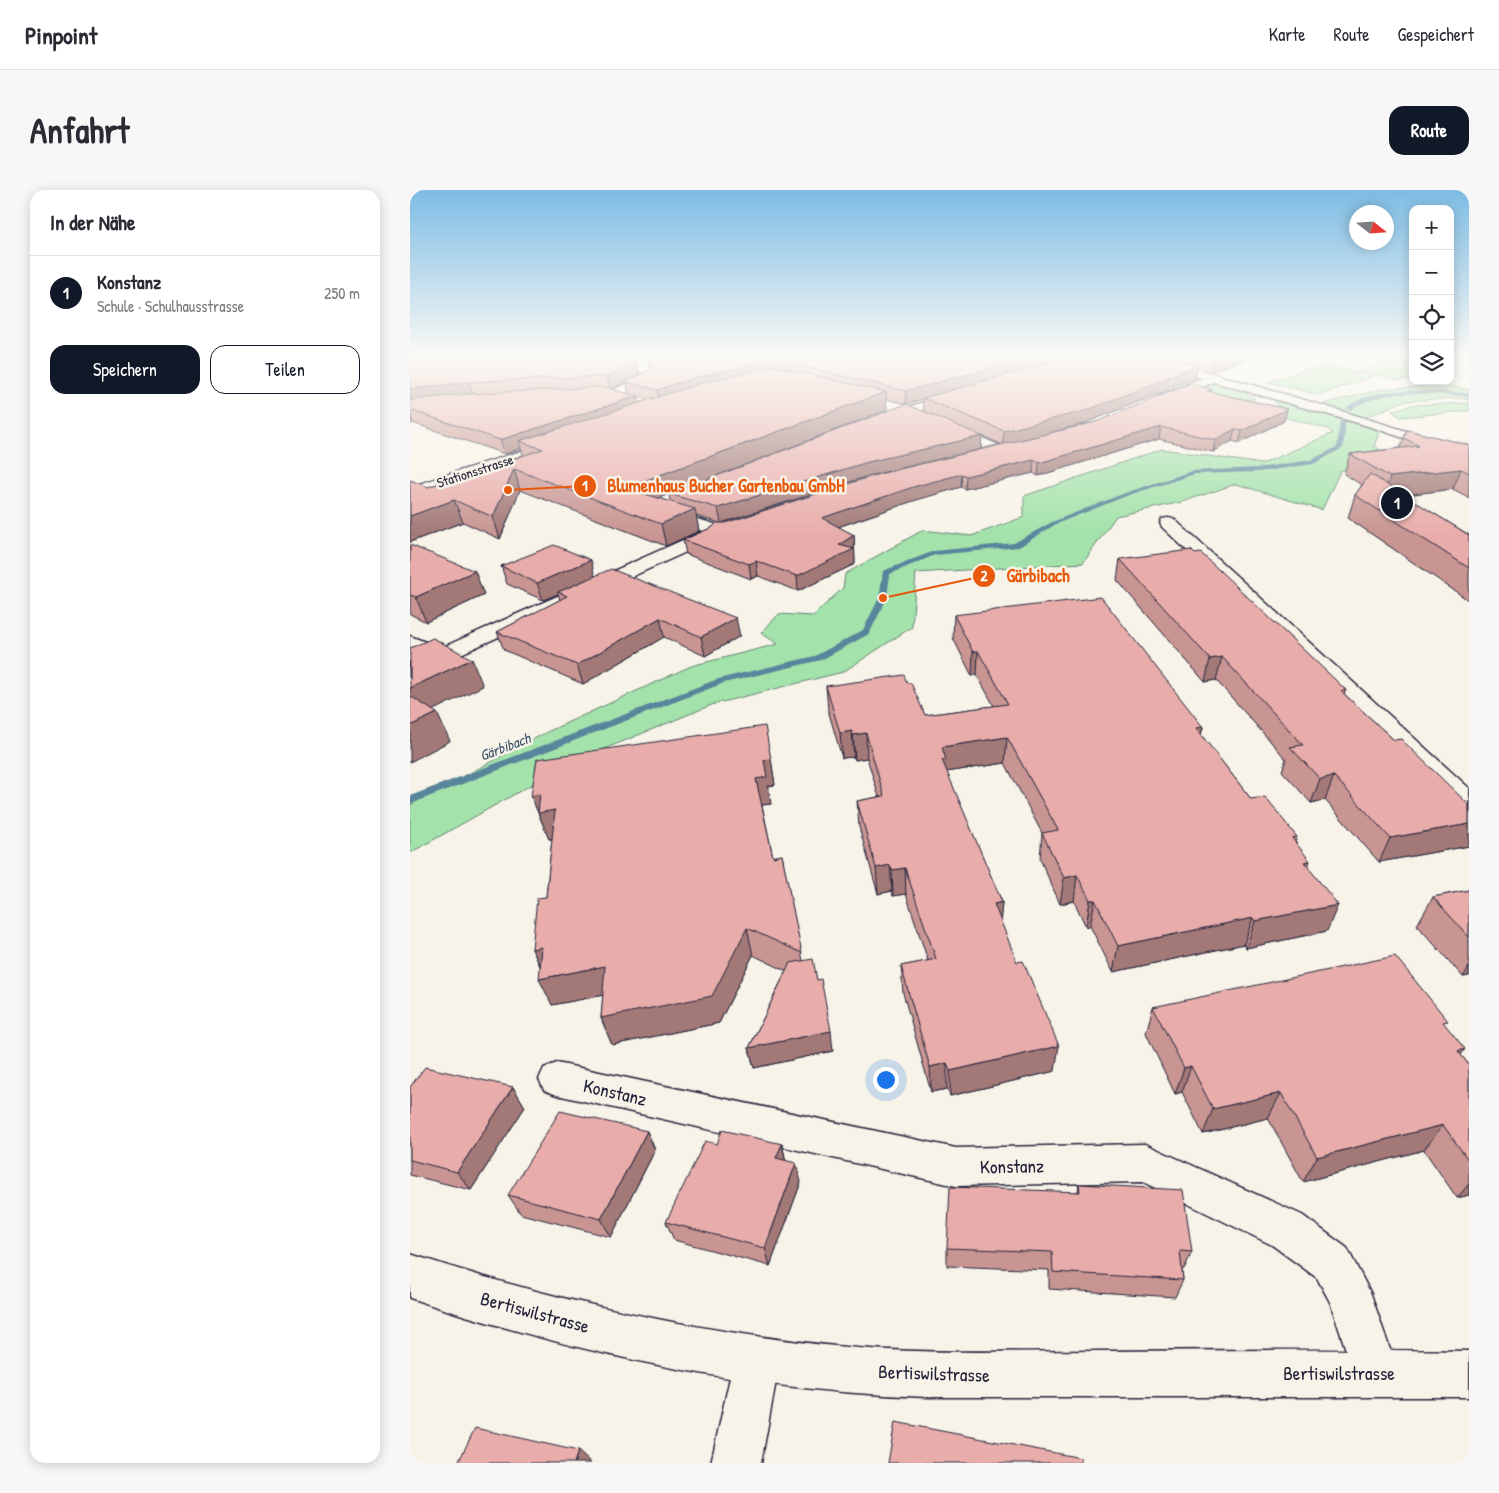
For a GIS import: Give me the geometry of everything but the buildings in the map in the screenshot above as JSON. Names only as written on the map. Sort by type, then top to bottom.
[{"type":"street","points":[[865,426],[890,416]]},
{"type":"street","points":[[921,416],[1003,452]]},
{"type":"street","points":[[1351,416],[1397,430],[1469,456]]},
{"type":"street","name":"Stationsstrasse","points":[[410,492],[575,437]]},
{"type":"street","points":[[975,458],[1020,448]]},
{"type":"street","points":[[668,502],[650,509],[715,533]]},
{"type":"street","points":[[410,670],[715,533],[765,517]]},
{"type":"street","points":[[1168,523],[1469,803]]},
{"type":"street","points":[[410,642],[440,656]]},
{"type":"street","name":"Konstanz","points":[[557,1078],[956,1167],[1145,1164],[1287,1230],[1332,1263],[1349,1294],[1375,1373]]},
{"type":"street","name":"Bertiswilstrasse","points":[[410,1276],[458,1292],[614,1332],[757,1359],[837,1369],[954,1375],[1469,1374]]},
{"type":"street","points":[[736,1463],[757,1359]]},
{"type":"green space","points":[[1286,416],[1338,416],[1381,428],[1374,446],[1392,457],[1374,460],[1340,471],[1322,510],[1236,484],[1182,502],[1116,516],[1083,563],[916,573],[912,627],[843,672],[714,704],[570,763],[410,853],[410,805],[549,731],[691,666],[778,644],[761,633],[779,614],[813,616],[843,588],[845,574],[923,530],[971,536],[1024,517],[1024,496],[1162,449],[1262,464],[1333,433],[1328,429]]},
{"type":"waterway","name":"Gärbibach","points":[[410,800],[721,681],[818,658],[866,632],[883,598],[886,573],[934,553],[1016,545],[1054,523],[1127,494],[1194,472],[1258,470],[1313,462],[1340,448],[1343,421]]},
{"type":"place","name":"Blumenhaus Bucher Gartenbau GmbH","points":[[508,490]]},
{"type":"place","name":"Konstanz","points":[[1397,503]]},
{"type":"place","name":"Gärbibach","points":[[883,598]]}]
